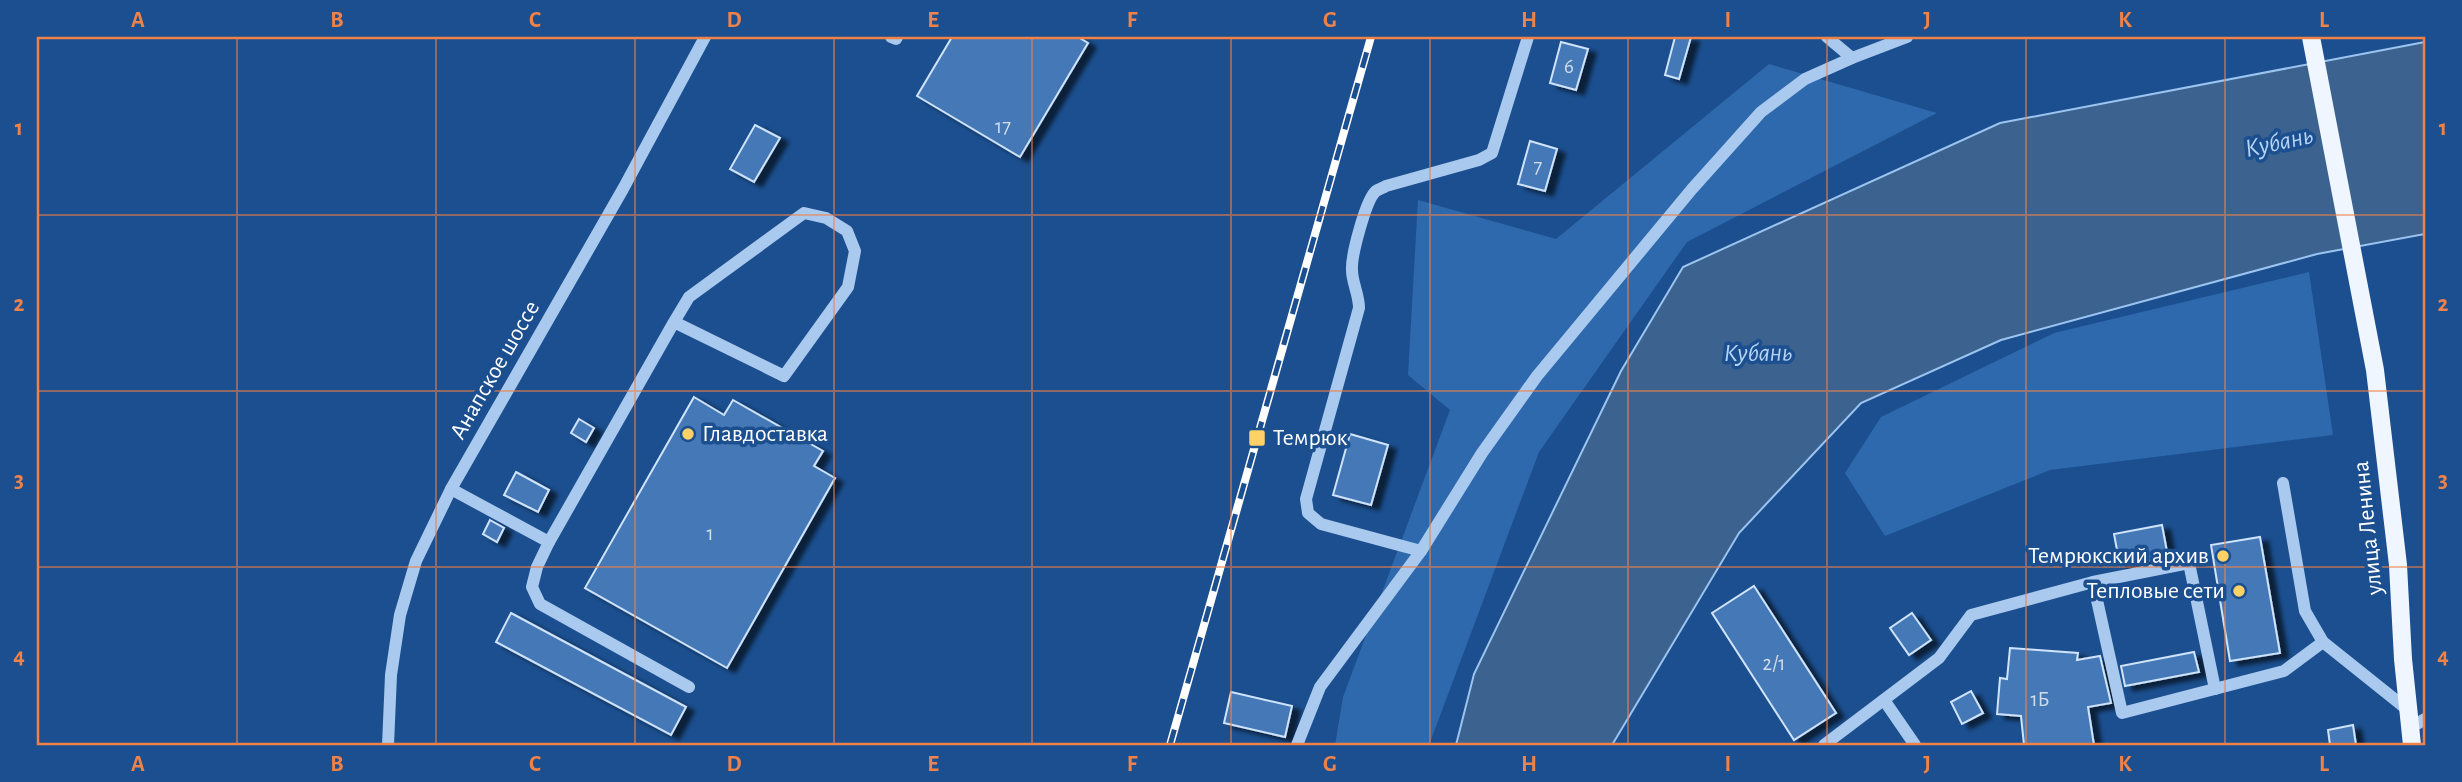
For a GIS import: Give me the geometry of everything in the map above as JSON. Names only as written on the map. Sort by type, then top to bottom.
[{"type":"main road","name":"улица Ленина","points":[[2311,37],[2375,370],[2414,726]]},
{"type":"street","name":"Анапское шоссе","points":[[388,745],[391,675],[400,615],[416,561],[451,489],[623,189],[705,37]]},
{"type":"street","points":[[891,37],[897,37]]},
{"type":"street","points":[[1421,551],[1321,524],[1308,513],[1306,499],[1359,308],[1358,289],[1352,270],[1353,258],[1369,202],[1375,192],[1386,186],[1479,160],[1492,153],[1528,37]]},
{"type":"street","points":[[1827,37],[1852,58]]},
{"type":"street","points":[[1297,745],[1320,687],[1421,551],[1482,453],[1537,376],[1692,188],[1760,112],[1805,79],[1907,37]]},
{"type":"street","points":[[674,322],[784,376],[848,287],[855,251],[847,231],[826,218],[804,213],[689,297],[674,322],[549,542],[537,567],[532,587],[540,604],[689,687]]},
{"type":"street","points":[[2283,483],[2305,611],[2323,642],[2414,726]]},
{"type":"street","points":[[451,489],[549,542]]},
{"type":"street","points":[[1824,745],[1938,658],[1971,615],[2093,582],[2189,563],[2215,689]]},
{"type":"street","points":[[2093,582],[2122,713],[2284,671],[2323,642]]},
{"type":"street","points":[[1884,700],[1915,745]]},
{"type":"shaded area","points":[[1769,64],[1937,113],[1687,242],[1539,452],[1429,745],[1335,745],[1343,697],[1450,410],[1408,375],[1418,200],[1556,239]]},
{"type":"shaded area","points":[[2309,272],[2333,435],[2050,470],[1885,536],[1845,473],[1881,417],[2054,333]]},
{"type":"water","name":"Кубань","points":[[2425,42],[2425,234],[2317,254],[2001,340],[1861,403],[1739,533],[1612,745],[1456,745],[1474,674],[1621,371],[1683,267],[2000,123]]},
{"type":"building","points":[[952,37],[1078,37],[1088,43],[1020,157],[917,96]]},
{"type":"building","points":[[1675,37],[1691,37],[1679,79],[1665,75]]},
{"type":"building","points":[[1561,42],[1588,49],[1576,90],[1550,83]]},
{"type":"building","points":[[755,125],[780,138],[754,182],[730,169]]},
{"type":"building","points":[[1530,141],[1557,149],[1545,191],[1518,184]]},
{"type":"building","points":[[694,397],[724,415],[733,400],[823,451],[814,466],[835,478],[727,668],[585,588]]},
{"type":"building","points":[[579,419],[594,428],[586,442],[571,433]]},
{"type":"building","points":[[1350,434],[1388,445],[1371,505],[1333,495]]},
{"type":"building","points":[[516,472],[549,490],[538,512],[504,495]]},
{"type":"building","points":[[490,520],[504,528],[497,542],[483,534]]},
{"type":"building","points":[[2162,525],[2168,557],[2120,566],[2114,534]]},
{"type":"building","points":[[2260,537],[2280,653],[2230,661],[2211,545]]},
{"type":"building","points":[[1754,586],[1836,713],[1794,740],[1712,613]]},
{"type":"building","points":[[511,613],[686,707],[671,735],[496,642]]},
{"type":"building","points":[[1912,613],[1931,640],[1909,655],[1890,628]]},
{"type":"building","points":[[2010,648],[2078,653],[2077,660],[2100,656],[2111,703],[2088,707],[2094,745],[2024,745],[2021,716],[1997,714],[2000,678],[2007,679]]},
{"type":"building","points":[[2194,652],[2199,672],[2125,686],[2121,666]]},
{"type":"building","points":[[1971,691],[1983,713],[1962,724],[1951,702]]},
{"type":"building","points":[[1231,692],[1292,706],[1285,737],[1224,723]]},
{"type":"building","points":[[2353,725],[2356,745],[2330,745],[2328,730]]},
{"type":"railway","points":[[1170,745],[1371,37]]},
{"type":"place","name":"Главдоставка","points":[[688,434]]},
{"type":"place","name":"Темрюк","points":[[1257,438]]},
{"type":"place","name":"Темрюкский архив","points":[[2223,556]]},
{"type":"place","name":"Тепловые сети","points":[[2239,591]]}]
